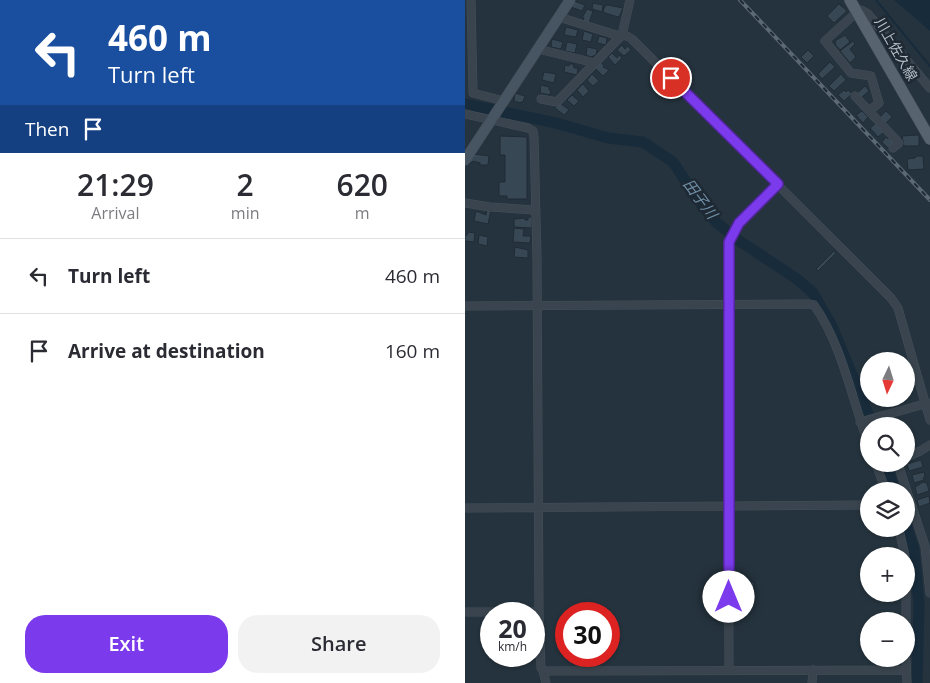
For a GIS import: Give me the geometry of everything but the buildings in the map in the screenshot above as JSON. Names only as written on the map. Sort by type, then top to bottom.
[{"type":"main road","name":"川上佐久線","points":[[850,0],[930,139]]},
{"type":"street","points":[[471,0],[473,93],[502,103]]},
{"type":"street","points":[[465,160],[570,0]]},
{"type":"street","points":[[541,99],[557,102],[622,35],[630,0]]},
{"type":"street","points":[[869,111],[879,103],[871,76],[851,73],[825,42],[861,10],[868,14],[903,53],[930,88]]},
{"type":"street","points":[[559,17],[632,39],[891,298],[898,308],[928,403],[930,420]]},
{"type":"street","points":[[538,49],[595,63]]},
{"type":"street","points":[[855,96],[899,143],[893,148]]},
{"type":"street","points":[[465,114],[493,118],[528,128],[533,131],[534,137],[538,306],[539,602]]},
{"type":"street","points":[[729,669],[728,304],[730,240],[735,227],[778,184]]},
{"type":"street","points":[[465,203],[489,207],[535,210]]},
{"type":"street","points":[[465,306],[814,305],[824,321],[834,345],[860,417]]},
{"type":"street","points":[[877,417],[928,403]]},
{"type":"street","points":[[915,453],[930,445]]},
{"type":"street","points":[[901,472],[925,546],[930,593]]},
{"type":"street","points":[[465,508],[860,505]]},
{"type":"street","points":[[465,612],[480,612]]},
{"type":"street","points":[[541,667],[546,683]]},
{"type":"street","points":[[543,670],[906,670],[907,683]]},
{"type":"street","points":[[813,670],[813,683]]},
{"type":"water","points":[[894,0],[930,0],[930,31]]},
{"type":"waterway","points":[[876,0],[930,66]]},
{"type":"waterway","name":"田子川","points":[[465,104],[556,123],[608,138],[643,142],[673,162],[698,200],[716,222],[738,240],[797,279],[813,293],[832,326],[869,417]]},
{"type":"waterway","name":"田子川","points":[[889,472],[892,482]]},
{"type":"waterway","name":"田子川","points":[[910,537],[914,550],[919,605],[917,683]]},
{"type":"railway","points":[[740,0],[930,200]]},
{"type":"route","points":[[671,78],[778,184],[735,227],[728,250],[729,597]]}]
